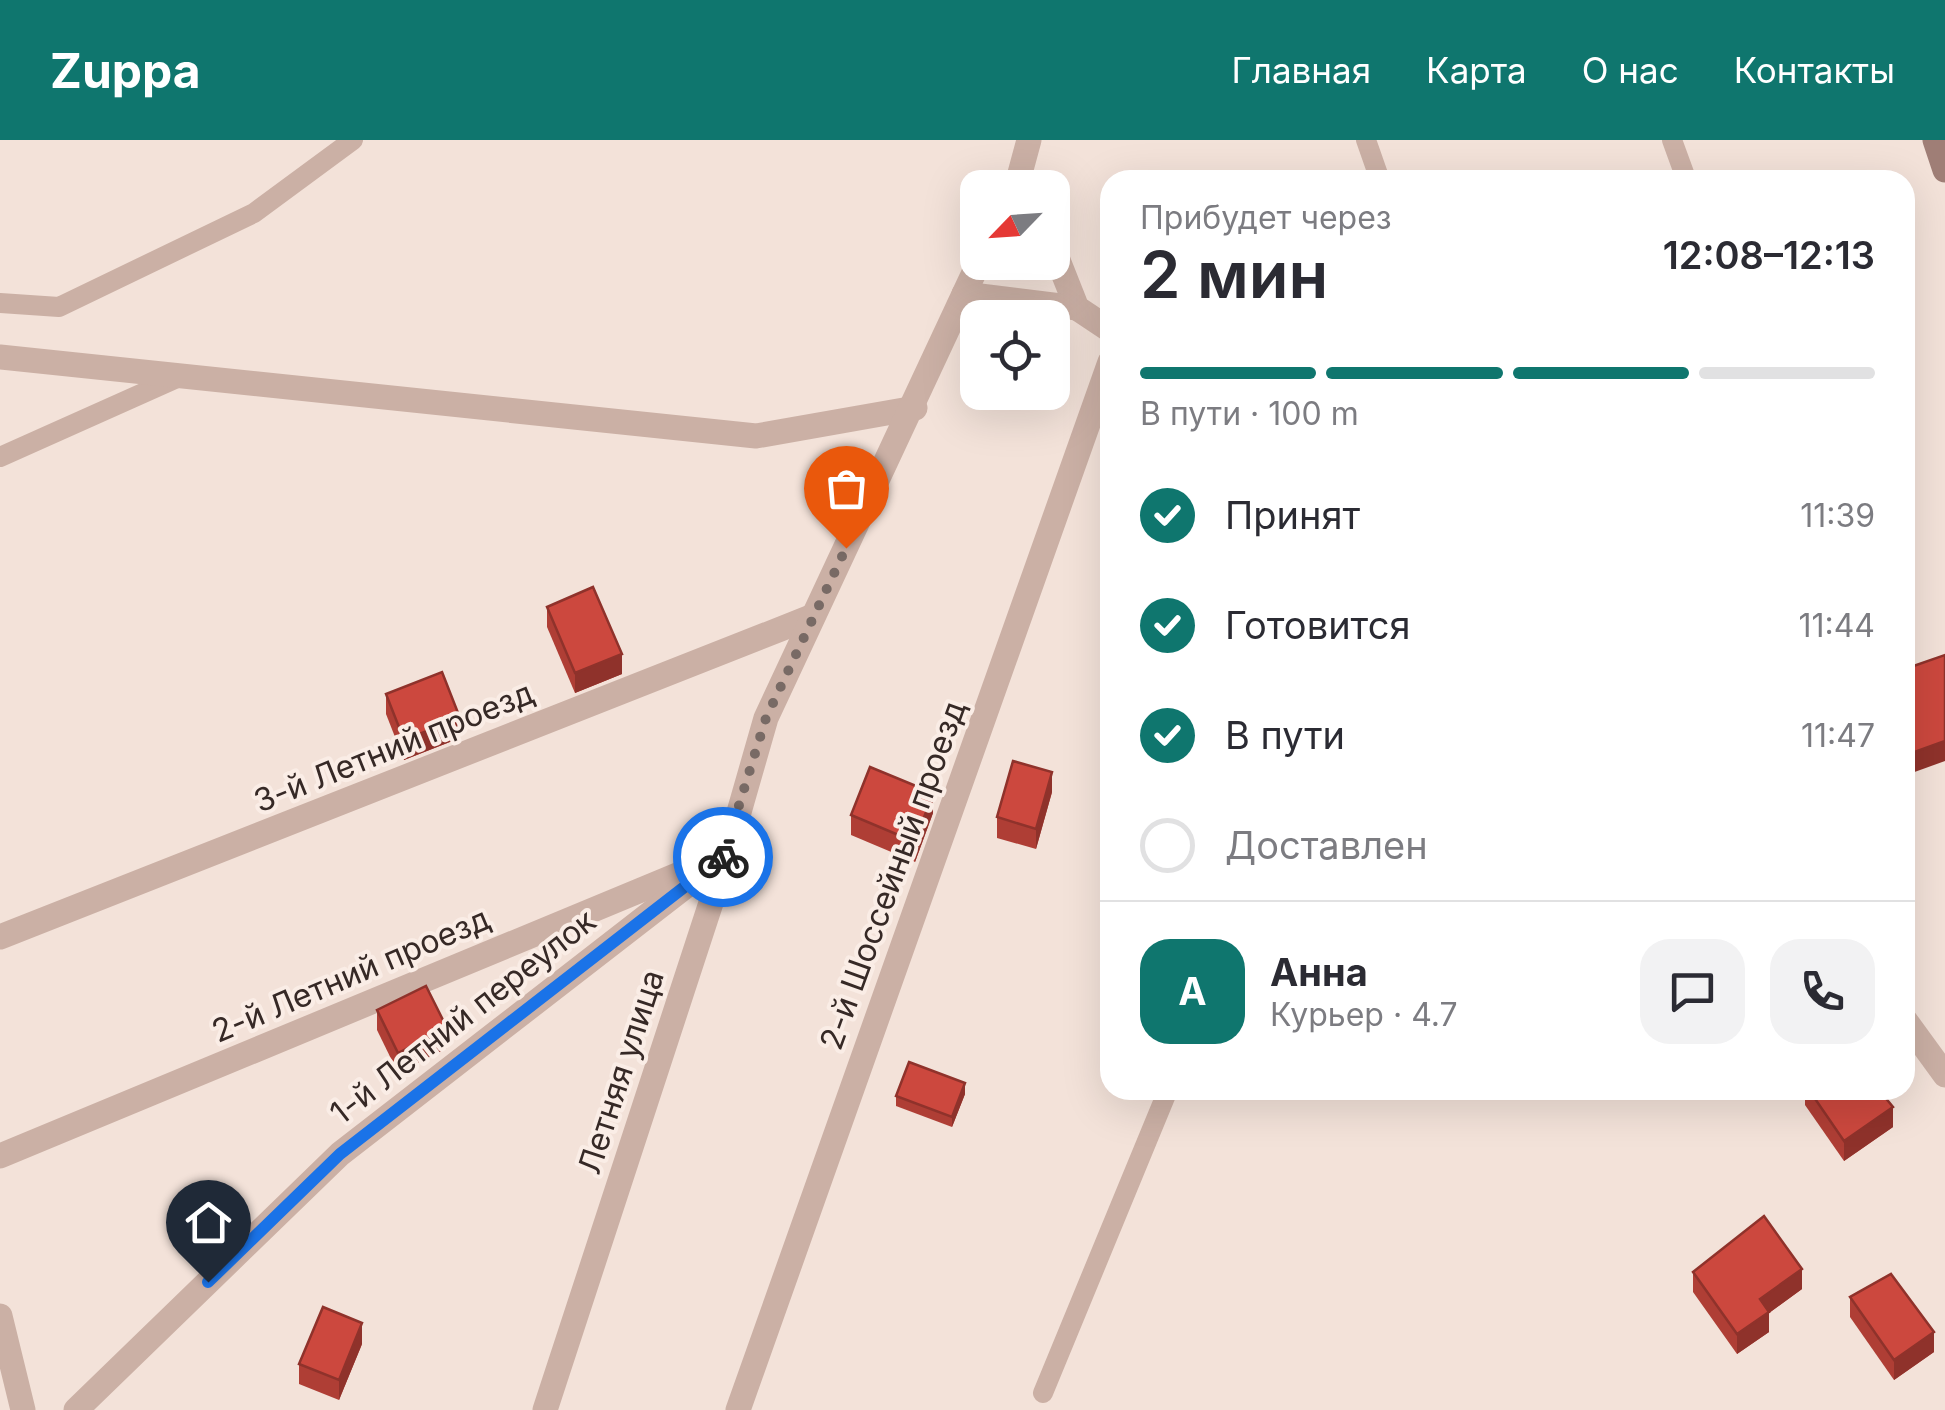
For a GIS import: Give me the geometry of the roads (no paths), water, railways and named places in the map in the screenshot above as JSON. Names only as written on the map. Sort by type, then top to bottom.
[{"type":"main road","points":[[1935,140],[1945,170]]},
{"type":"street","points":[[1025,170],[1029,140]]},
{"type":"street","name":"Летняя улица","points":[[544,1410],[727,854],[766,718],[915,408],[971,280]]},
{"type":"street","points":[[1066,280],[1077,308]]},
{"type":"street","points":[[964,294],[1077,308],[1100,323]]},
{"type":"street","points":[[0,357],[756,436],[915,408]]},
{"type":"street","name":"2-й Шоссейный проезд","points":[[738,1410],[1100,390]]},
{"type":"street","name":"3-й Летний проезд","points":[[0,937],[811,618]]},
{"type":"street","name":"2-й Летний проезд","points":[[0,1156],[727,854]]},
{"type":"street","name":"1-й Летний переулок","points":[[76,1410],[340,1154],[727,854]]},
{"type":"street","points":[[1915,1034],[1945,1075]]},
{"type":"street","points":[[0,1316],[23,1410]]},
{"type":"lane","points":[[0,303],[59,307],[254,213],[353,140]]},
{"type":"lane","points":[[1366,140],[1376,170]]},
{"type":"lane","points":[[1672,140],[1683,170]]},
{"type":"lane","points":[[0,458],[180,377]]},
{"type":"lane","points":[[1042,1394],[1164,1100]]}]
